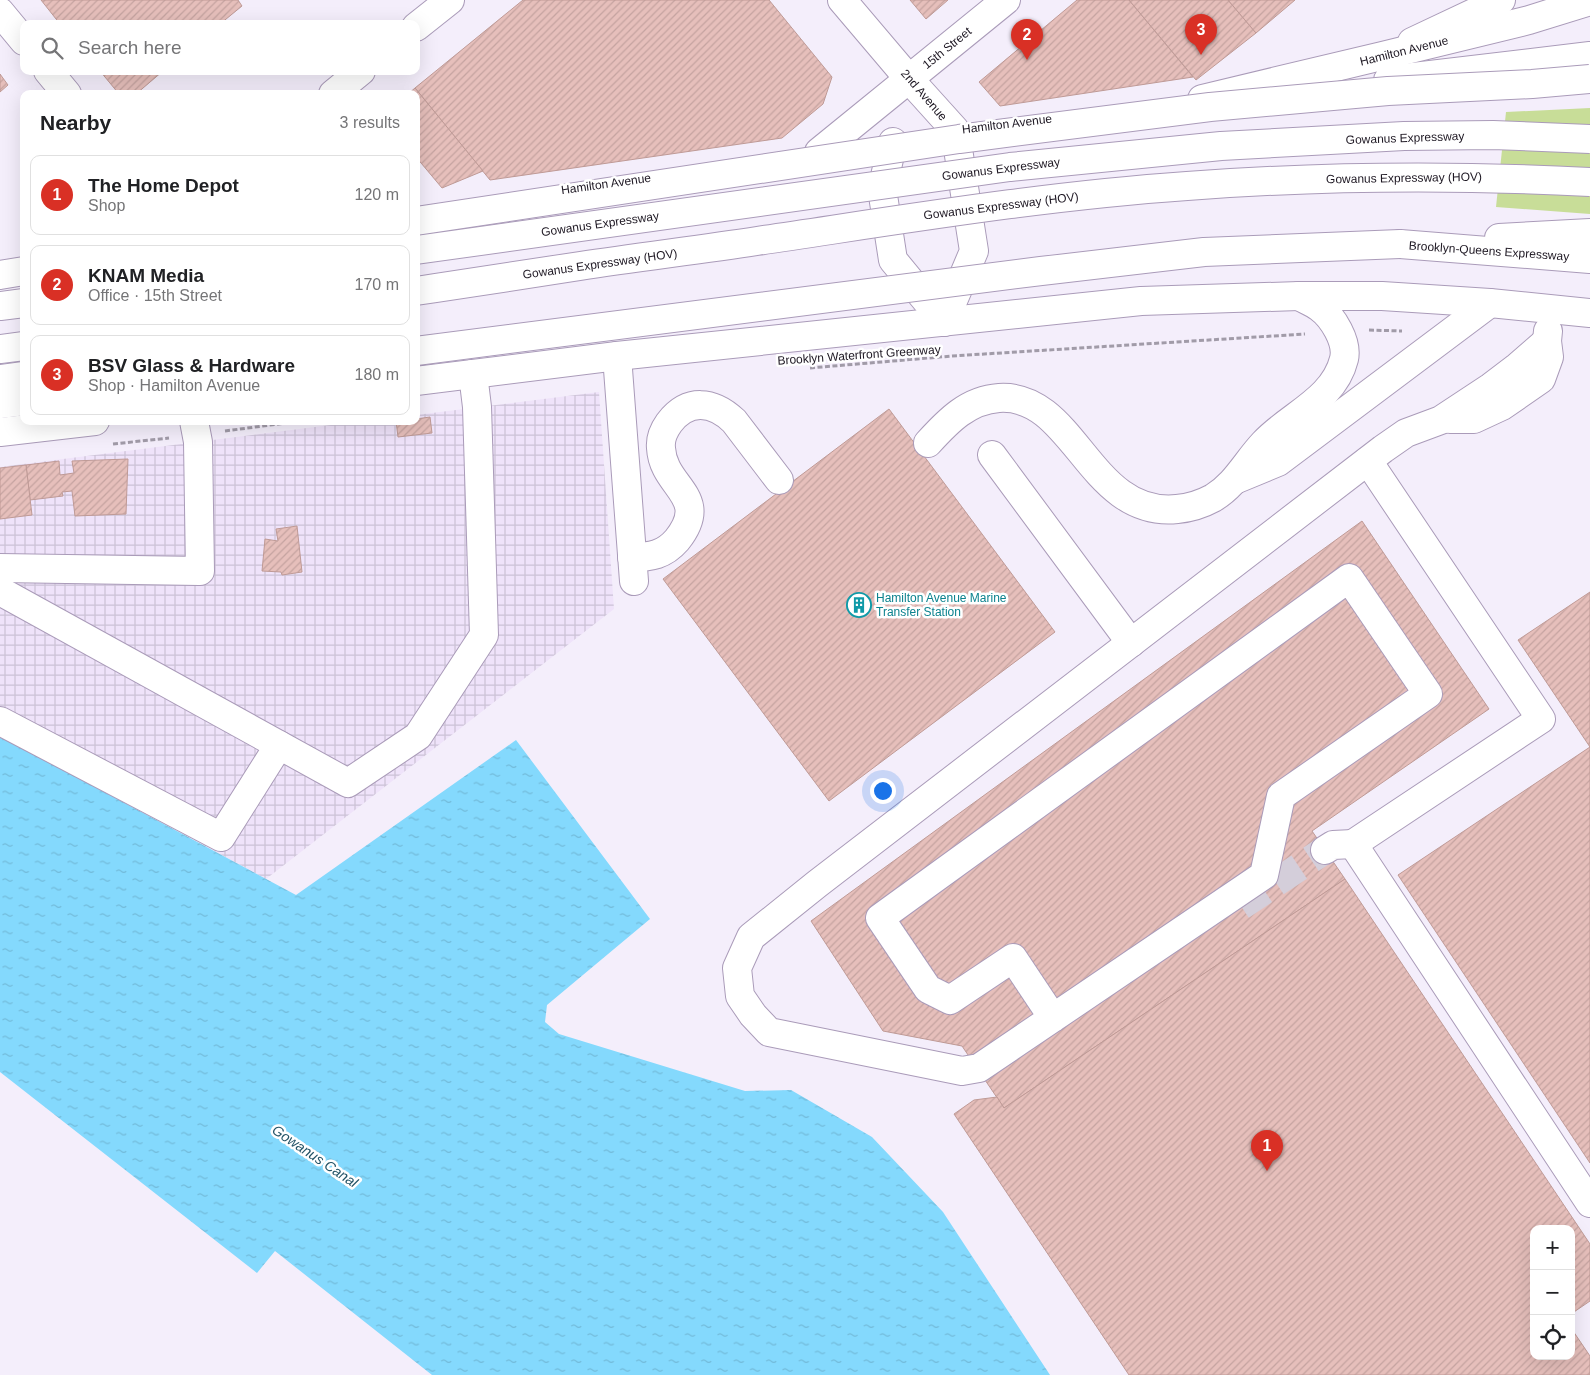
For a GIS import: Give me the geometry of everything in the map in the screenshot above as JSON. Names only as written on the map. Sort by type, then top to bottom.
[{"type":"main road","points":[[420,24],[450,0]]},
{"type":"main road","name":"2nd Avenue","points":[[842,0],[909,80],[955,130],[974,251],[944,322]]},
{"type":"main road","name":"15th Street","points":[[819,152],[1006,0]]},
{"type":"main road","points":[[1382,56],[1501,0]]},
{"type":"main road","name":"Hamilton Avenue","points":[[420,211],[893,142],[955,130],[1209,98],[1529,20],[1590,1]]},
{"type":"main road","points":[[0,12],[20,36]]},
{"type":"main road","points":[[1209,98],[1387,80],[1590,56]]},
{"type":"main road","points":[[51,75],[64,90]]},
{"type":"main road","points":[[337,90],[356,75]]},
{"type":"main road","points":[[420,220],[959,139],[1210,107],[1388,91],[1532,84],[1590,79]]},
{"type":"main road","name":"Gowanus Expressway","points":[[420,249],[1010,167],[1221,146],[1404,136],[1590,139]]},
{"type":"main road","points":[[893,142],[882,189],[893,260],[944,322]]},
{"type":"main road","name":"Gowanus Expressway (HOV)","points":[[420,291],[581,266],[755,242],[889,220],[1035,201],[1187,186],[1335,178],[1499,178],[1590,182]]},
{"type":"main road","points":[[420,350],[1204,252],[1400,244],[1585,245]]},
{"type":"main road","points":[[0,275],[20,272]]},
{"type":"main road","points":[[928,443],[956,415],[973,404],[991,398],[1010,397],[1028,402],[1055,422],[1106,481],[1119,493],[1139,504],[1164,510],[1188,508],[1212,498],[1235,480],[1264,442],[1325,394],[1337,377],[1345,358],[1342,340],[1333,320],[1320,307],[1299,296]]},
{"type":"main road","points":[[420,381],[617,356],[1142,301],[1299,296],[1382,296],[1490,303],[1590,313]]},
{"type":"main road","points":[[1235,480],[1278,462],[1490,303]]},
{"type":"main road","points":[[0,306],[20,304]]},
{"type":"main road","points":[[1053,1018],[1012,958],[950,1000],[928,989],[880,918],[1349,578],[1428,694],[1281,796],[1264,875],[1053,1018],[979,1068],[962,1071],[769,1032],[753,1015],[740,996],[737,968],[751,937],[817,884],[1406,433],[1440,420],[1474,418],[1502,406],[1541,378],[1549,357],[1547,341],[1551,308]]},
{"type":"main road","points":[[0,350],[20,347]]},
{"type":"main road","points":[[617,356],[633,569],[651,557],[663,552],[674,543],[682,534],[688,522],[690,509],[687,497],[669,473],[664,462],[661,447],[662,436],[666,427],[682,409],[694,405],[705,405],[717,408],[726,414],[734,421],[779,480]]},
{"type":"main road","points":[[0,591],[348,783],[418,736],[484,635],[477,407],[473,374]]},
{"type":"main road","points":[[0,379],[20,376]]},
{"type":"main road","points":[[0,404],[20,402]]},
{"type":"main road","points":[[0,432],[61,425]]},
{"type":"main road","points":[[0,568],[200,571],[196,428]]},
{"type":"main road","points":[[992,455],[1131,643]]},
{"type":"main road","points":[[1325,850],[1332,845],[1353,844],[1542,719],[1368,461]]},
{"type":"main road","points":[[0,721],[221,837],[279,745]]},
{"type":"main road","points":[[1353,844],[1590,1203]]},
{"type":"path","points":[[1376,330],[1411,331]]},
{"type":"path","name":"Brooklyn Waterfront Greenway","points":[[807,368],[952,356],[1305,334]]},
{"type":"path","points":[[196,428],[241,425]]},
{"type":"shaded area","points":[[599,392],[614,609],[266,879],[0,735],[0,467],[331,425],[420,425],[420,414]]},
{"type":"green space","points":[[1590,108],[1590,214],[1496,207],[1506,112]]},
{"type":"water","name":"Gowanus Canal","points":[[0,736],[296,895],[516,740],[650,919],[547,1005],[545,1022],[559,1034],[745,1091],[791,1090],[872,1137],[943,1212],[1050,1375],[432,1375],[275,1251],[257,1273],[0,1072]]},
{"type":"building","points":[[41,0],[238,0],[242,6],[225,20],[57,20]]},
{"type":"building","points":[[523,0],[769,0],[832,77],[823,104],[782,138],[490,180],[420,94],[420,90],[415,88]]},
{"type":"building","points":[[910,0],[948,0],[926,19]]},
{"type":"building","points":[[1077,0],[1129,0],[1193,77],[1000,106],[979,82]]},
{"type":"building","points":[[1129,0],[1228,0],[1256,33],[1196,80]]},
{"type":"building","points":[[1228,0],[1295,0],[1256,33]]},
{"type":"building","points":[[0,74],[8,85],[0,92]]},
{"type":"building","points":[[103,75],[158,75],[141,90],[116,90]]},
{"type":"building","points":[[420,94],[483,171],[442,188],[420,162]]},
{"type":"building","name":"Hamilton Avenue Marine Transfer Station","points":[[889,409],[1055,632],[829,801],[663,579]]},
{"type":"building","points":[[430,417],[432,433],[398,437],[396,425],[420,425],[420,418]]},
{"type":"building","points":[[128,459],[126,514],[75,516],[72,491],[62,492],[63,496],[30,500],[26,465],[59,461],[60,475],[74,473],[72,461]]},
{"type":"building","points":[[26,465],[32,515],[0,519],[0,468]]},
{"type":"building","points":[[1362,521],[1489,709],[1312,831],[1345,879],[1004,1108],[962,1046],[883,1031],[811,921]]},
{"type":"building","points":[[297,526],[302,572],[282,575],[281,572],[262,571],[265,539],[278,541],[276,529]]},
{"type":"building","points":[[1590,592],[1590,747],[1518,640]]},
{"type":"building","points":[[1590,747],[1590,1163],[1398,875]]},
{"type":"building","points":[[1345,879],[1590,1244],[1590,1301],[1575,1311],[1575,1225],[1530,1225],[1530,1360],[1575,1360],[1575,1334],[1590,1356],[1590,1375],[1129,1375],[954,1114],[974,1100],[997,1097],[1004,1108]]},
{"type":"tunnel","points":[[1241,906],[1325,850]]},
{"type":"place","name":"BSV Glass & Hardware","points":[[1201,55]]},
{"type":"place","name":"KNAM Media","points":[[1027,60]]},
{"type":"place","name":"Hamilton Avenue Marine Transfer Station","points":[[859,605]]},
{"type":"place","name":"The Home Depot","points":[[1267,1171]]}]
